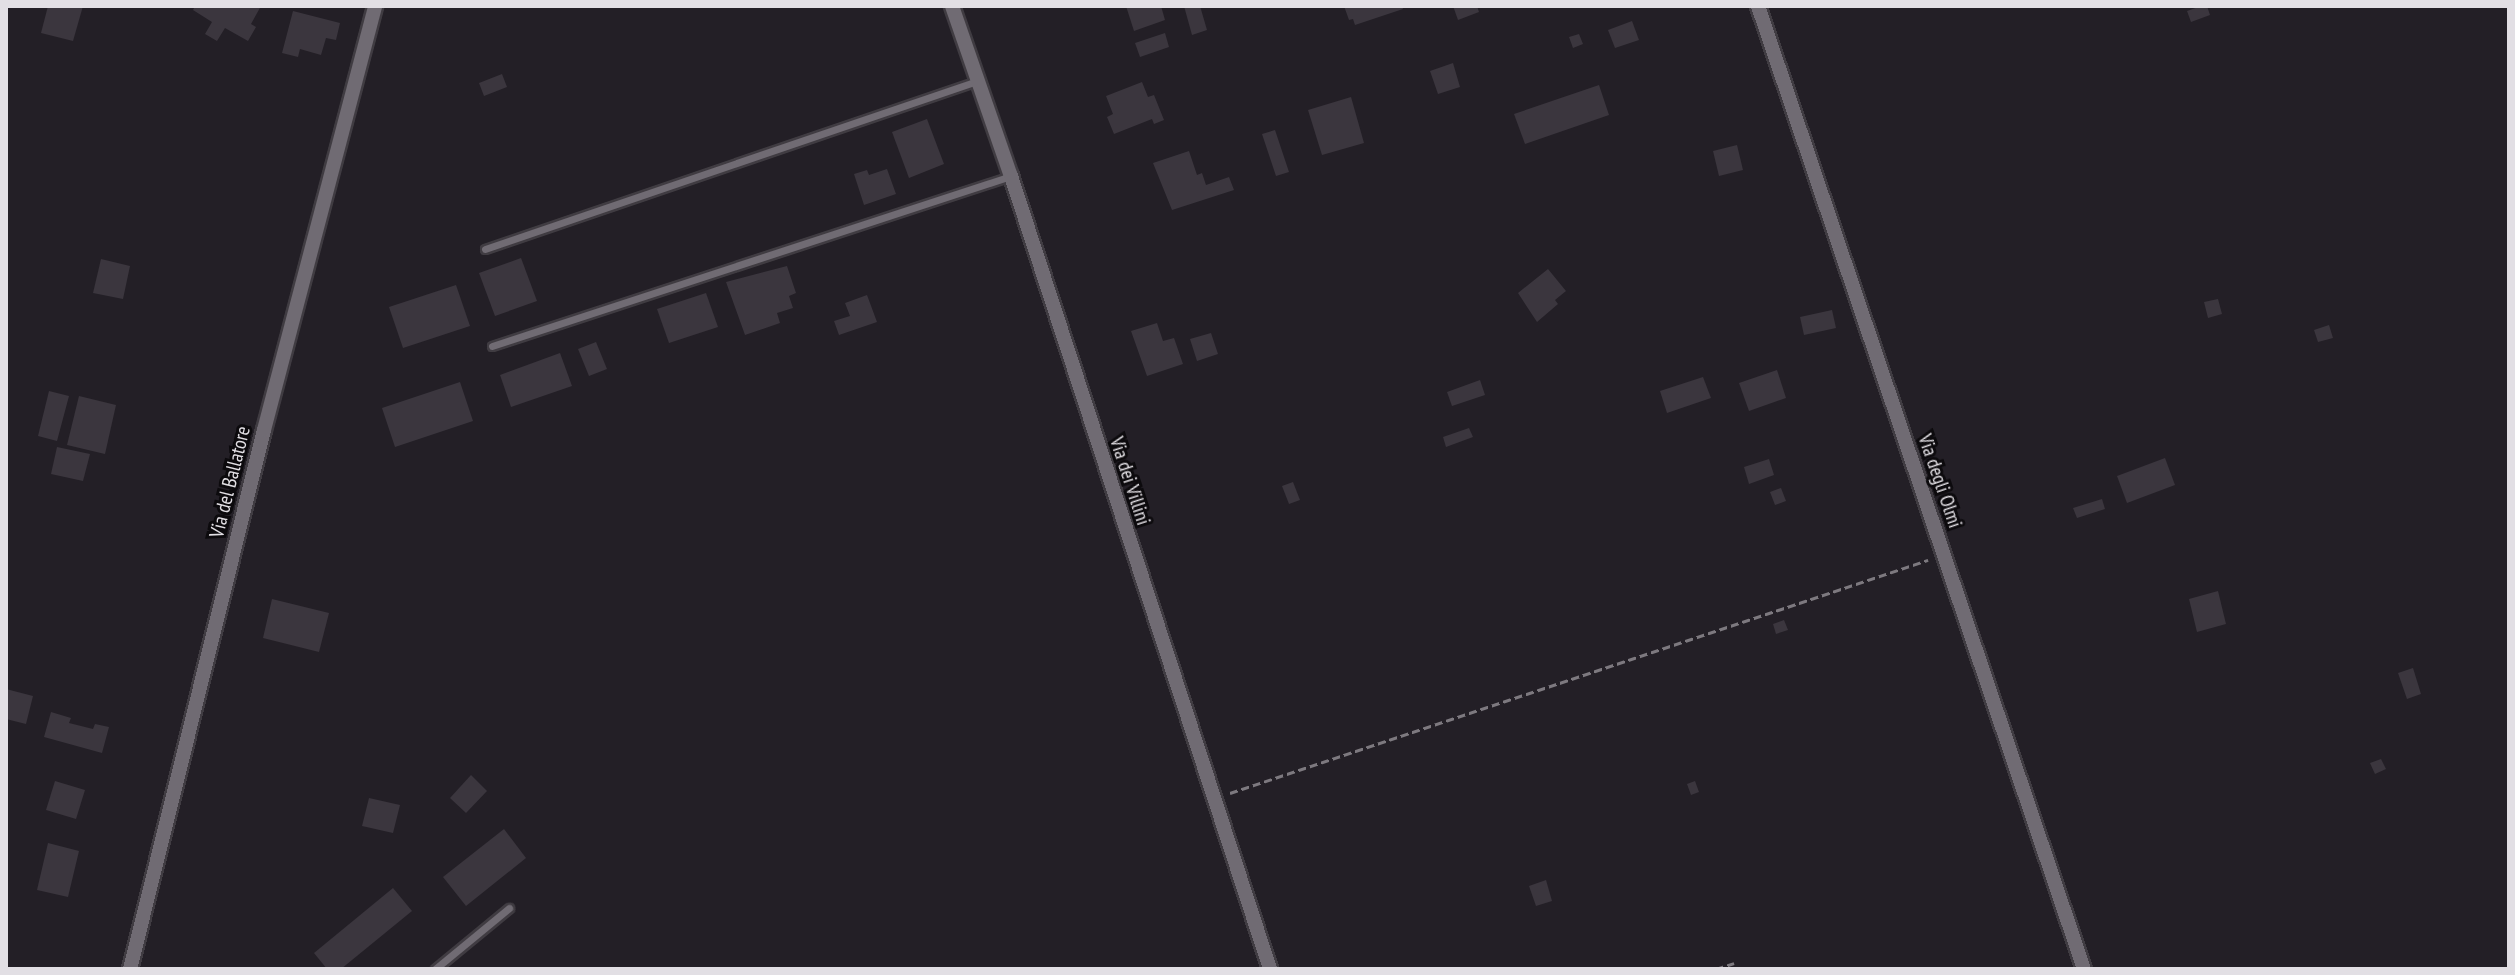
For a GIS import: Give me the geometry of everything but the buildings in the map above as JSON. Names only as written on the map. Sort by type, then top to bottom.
[{"type":"street","name":"Via del Ballatore","points":[[130,969],[267,415],[375,6]]},
{"type":"street","name":"Via dei Villini","points":[[952,6],[1011,176],[1270,969]]},
{"type":"street","name":"Via degli Olmi","points":[[1758,6],[2084,969]]},
{"type":"lane","points":[[485,249],[977,81]]},
{"type":"lane","points":[[492,346],[1011,176]]},
{"type":"lane","points":[[435,969],[509,908]]},
{"type":"path","points":[[1213,798],[1943,555]]},
{"type":"path","points":[[1716,969],[1734,963]]}]
